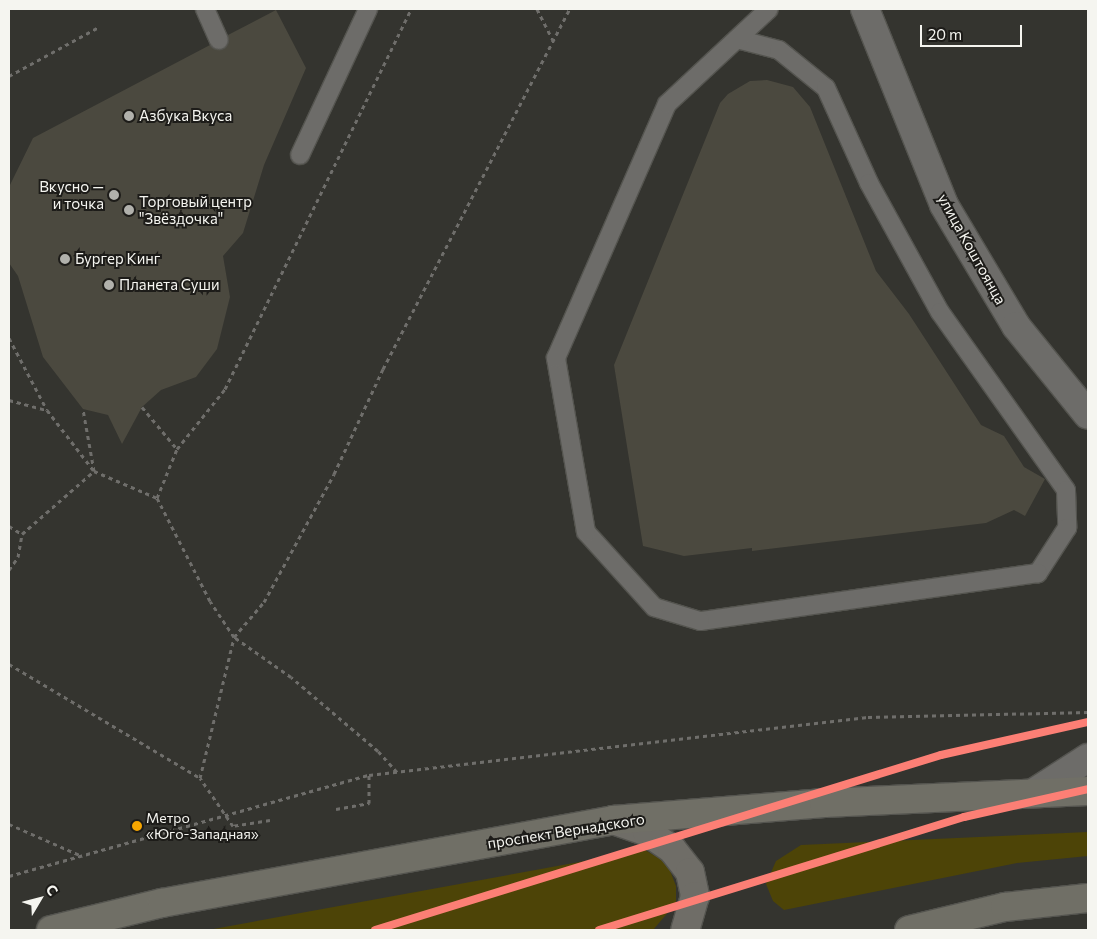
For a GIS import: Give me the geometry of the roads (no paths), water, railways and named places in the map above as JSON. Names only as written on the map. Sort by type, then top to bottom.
[{"type":"main road","name":"проспект Вернадского","points":[[51,930],[171,902],[613,820],[824,803],[1088,791]]},
{"type":"main road","points":[[613,820],[648,832],[672,850],[690,872],[694,896],[685,930]]},
{"type":"main road","points":[[909,930],[1005,907],[1088,898]]},
{"type":"street","name":"улица Коштоянца","points":[[865,9],[944,205],[1016,326],[1088,415]]},
{"type":"street","points":[[1035,792],[1088,758]]},
{"type":"lane","points":[[204,9],[219,40]]},
{"type":"lane","points":[[300,154],[368,9]]},
{"type":"lane","points":[[737,39],[779,50],[826,88],[869,183],[940,312],[1066,490],[1067,528],[1038,573],[700,621],[654,607],[586,532],[556,358],[667,104],[769,9]]},
{"type":"place","name":"Азбука Вкуса","points":[[129,116]]},
{"type":"place","name":"Вкусно — и точка","points":[[114,195]]},
{"type":"place","name":"Торговый центр \"Звёздочка\"","points":[[129,210]]},
{"type":"place","name":"Бургер Кинг","points":[[65,259]]},
{"type":"place","name":"Планета Суши","points":[[109,285]]},
{"type":"place","name":"Метро «Юго-Западная»","points":[[137,826]]}]
